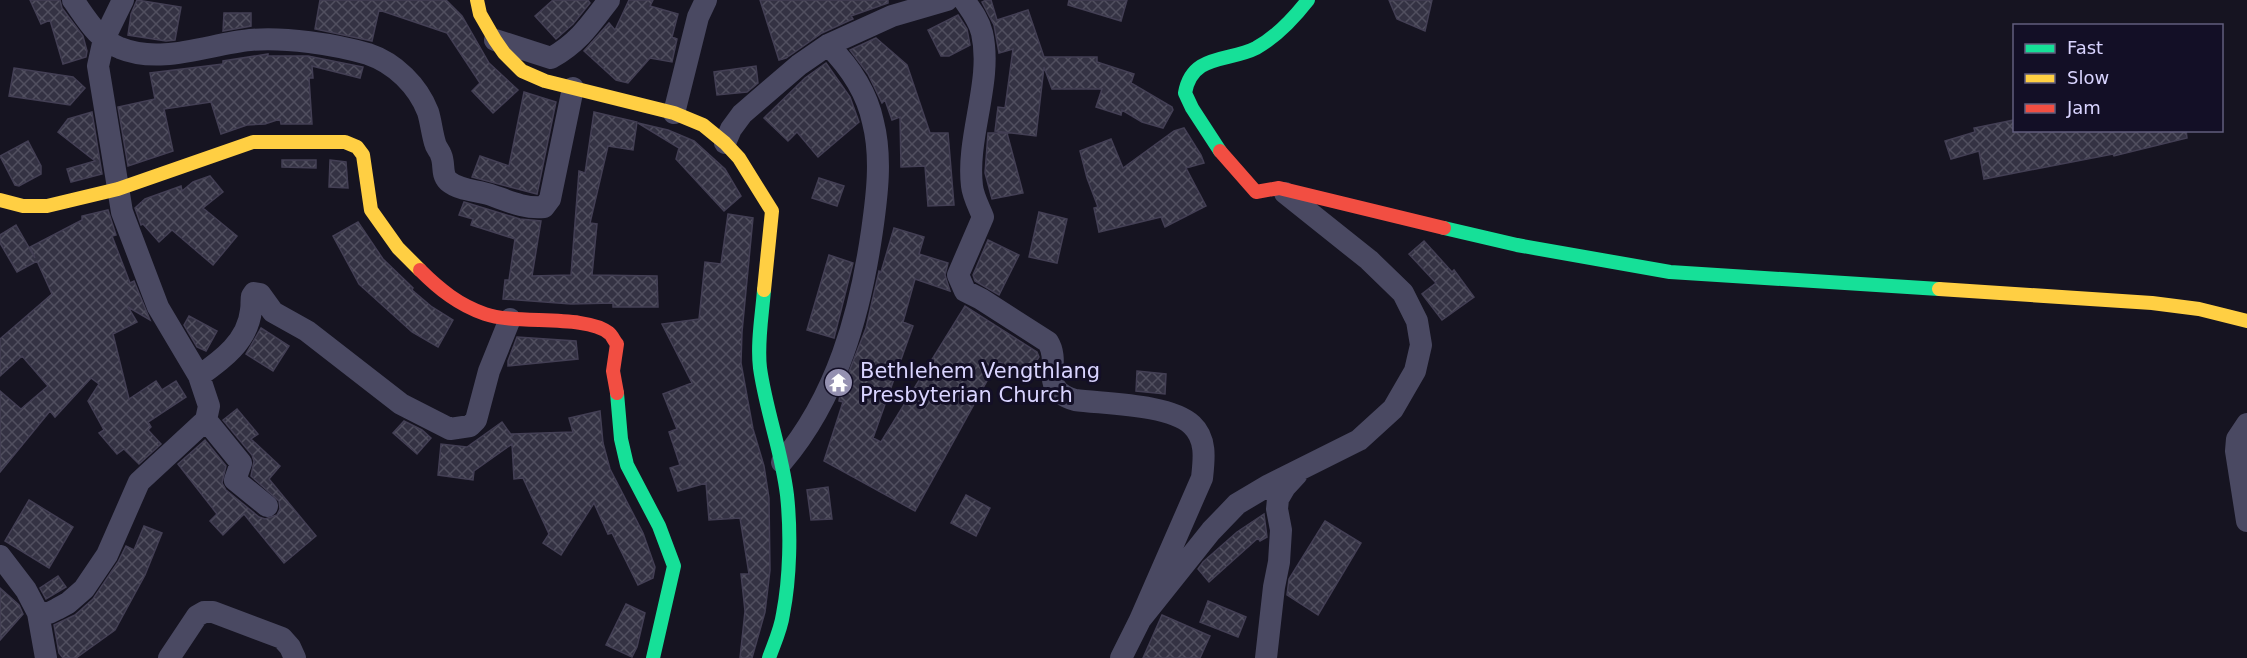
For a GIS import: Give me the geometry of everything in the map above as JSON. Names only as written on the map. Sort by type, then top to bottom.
[{"type":"street","points":[[73,0],[104,39],[120,48],[142,54],[180,52],[255,40],[340,47],[372,56],[396,70],[417,90],[428,113],[436,145],[442,156],[444,172],[449,182],[457,187],[537,208],[544,207],[550,200],[573,88]]},
{"type":"street","points":[[38,613],[49,613],[57,609],[84,589],[108,555],[139,482],[207,420],[209,406],[199,376],[158,307],[122,212],[99,73],[104,39],[123,0]]},
{"type":"street","points":[[674,113],[698,16],[706,0]]},
{"type":"street","points":[[725,143],[731,129],[742,114],[799,65],[828,45],[892,16],[947,0]]},
{"type":"street","points":[[964,0],[978,21],[982,34],[983,78],[976,121],[972,187],[983,217],[958,275],[965,291],[981,298],[1048,342],[1053,350],[1051,380],[1063,397],[1084,402],[1150,409],[1169,414],[1192,425],[1203,445],[1202,478],[1121,658]]},
{"type":"street","points":[[1308,0],[1292,20],[1255,48],[1207,62],[1193,74],[1186,87],[1185,93],[1198,117],[1226,160],[1256,192],[1279,188],[1517,245],[1670,272],[2152,303],[2199,309],[2247,321]]},
{"type":"street","points":[[495,40],[551,58],[564,51],[584,34],[604,2]]},
{"type":"street","points":[[474,5],[504,53],[522,71],[545,81],[674,113],[703,125],[739,158],[772,211],[760,334],[760,366],[771,426],[782,462],[787,497],[788,583],[783,616],[770,658]]},
{"type":"street","points":[[782,462],[798,444],[823,401],[847,342],[860,300],[877,196],[874,123],[866,98],[854,76],[828,45]]},
{"type":"street","points":[[0,200],[23,206],[47,206],[118,189],[253,142],[345,142],[357,147],[363,154],[371,210],[398,248],[442,292],[461,304],[487,315],[510,319],[583,323],[608,333],[616,344],[613,371],[620,414],[621,439],[627,465],[659,526],[674,566],[653,658]]},
{"type":"street","points":[[1140,620],[1211,531],[1237,504],[1269,485],[1359,440],[1394,409],[1415,371],[1421,345],[1417,321],[1403,293],[1369,260],[1279,188]]},
{"type":"street","points":[[199,376],[228,356],[244,334],[251,311],[252,296],[254,293],[260,294],[273,312],[307,331],[401,404],[450,429],[463,428],[473,424],[476,420],[489,371],[510,319]]},
{"type":"street","points":[[207,420],[241,463],[235,480],[267,506]]},
{"type":"street","points":[[2247,424],[2237,439],[2236,451],[2247,521]]},
{"type":"street","points":[[1266,658],[1279,562],[1281,530],[1277,509],[1278,499],[1285,487],[1300,471]]},
{"type":"street","points":[[0,556],[26,590],[38,613],[39,630],[46,658]]},
{"type":"street","points":[[169,658],[197,616],[204,612],[213,612],[282,638],[291,647],[295,658]]},
{"type":"building","points":[[30,0],[60,0],[62,8],[83,36],[87,51],[86,57],[63,64],[50,20],[41,24]]},
{"type":"building","points":[[137,0],[181,7],[175,40],[166,41],[128,35],[131,14]]},
{"type":"building","points":[[320,0],[446,0],[462,16],[489,63],[518,90],[493,113],[472,91],[480,83],[447,33],[379,10],[372,41],[315,29]]},
{"type":"building","points":[[553,0],[588,0],[590,3],[573,24],[556,39],[535,16]]},
{"type":"building","points":[[629,0],[653,0],[650,6],[678,14],[672,37],[677,39],[672,62],[650,58],[628,83],[616,80],[584,51],[609,23],[615,30]]},
{"type":"building","points":[[760,0],[888,0],[888,3],[851,16],[853,19],[822,33],[786,58],[779,60]]},
{"type":"building","points":[[991,0],[997,20],[1028,10],[1044,57],[1097,57],[1097,62],[1134,74],[1131,83],[1172,107],[1173,110],[1163,128],[1142,122],[1122,110],[1121,115],[1096,107],[1102,89],[1052,89],[1044,67],[1036,136],[995,131],[998,107],[1005,108],[1013,49],[999,53],[994,25],[982,2]]},
{"type":"building","points":[[1069,0],[1127,0],[1121,21],[1068,5]]},
{"type":"building","points":[[1389,0],[1432,0],[1425,31],[1397,19]]},
{"type":"building","points":[[224,13],[251,13],[251,26],[223,31]]},
{"type":"building","points":[[958,15],[967,29],[970,45],[949,56],[941,56],[928,30]]},
{"type":"building","points":[[876,38],[907,65],[930,133],[948,133],[954,205],[928,206],[925,166],[901,167],[900,117],[892,120],[885,100],[882,103],[868,74],[850,50]]},
{"type":"building","points":[[268,54],[268,56],[308,56],[363,67],[360,78],[312,66],[313,78],[309,78],[312,124],[281,124],[280,119],[265,124],[247,125],[221,134],[211,102],[164,109],[173,151],[128,166],[118,107],[155,99],[150,73],[223,64],[223,61]]},
{"type":"building","points":[[826,63],[850,97],[859,122],[818,157],[797,132],[788,141],[764,118],[805,78]]},
{"type":"building","points":[[756,66],[758,83],[747,92],[717,95],[714,72]]},
{"type":"building","points":[[14,68],[73,77],[85,88],[70,105],[9,96]]},
{"type":"building","points":[[524,92],[556,102],[537,194],[472,177],[480,156],[509,166]]},
{"type":"building","points":[[92,112],[102,174],[71,182],[67,169],[95,161],[58,132],[68,119]]},
{"type":"building","points":[[594,112],[637,122],[633,150],[608,146],[590,223],[597,224],[592,275],[657,276],[658,307],[613,307],[613,303],[571,304],[503,299],[505,280],[509,280],[515,239],[471,225],[473,219],[459,215],[464,202],[520,219],[541,221],[532,276],[571,275],[579,171],[585,173]]},
{"type":"building","points":[[2013,120],[2013,132],[2186,132],[2187,138],[2114,156],[2113,154],[1984,179],[1979,151],[1951,159],[1945,141],[1975,132],[1974,128]]},
{"type":"building","points":[[638,123],[668,130],[694,141],[725,169],[741,196],[724,211],[676,159],[679,148]]},
{"type":"building","points":[[1184,128],[1204,163],[1186,168],[1206,206],[1165,227],[1161,217],[1099,232],[1094,208],[1098,207],[1080,151],[1111,139],[1123,168],[1174,131]]},
{"type":"building","points":[[988,133],[1007,133],[1023,193],[992,199],[985,173]]},
{"type":"building","points":[[28,141],[41,166],[41,174],[19,186],[15,185],[0,156]]},
{"type":"building","points":[[282,160],[316,160],[316,168],[282,167]]},
{"type":"building","points":[[330,160],[346,162],[348,188],[329,187]]},
{"type":"building","points":[[210,176],[223,192],[203,208],[237,236],[213,265],[172,230],[159,242],[143,224],[141,225],[135,208],[145,199],[181,186],[182,191],[193,182]]},
{"type":"building","points":[[819,178],[844,186],[837,206],[812,198]]},
{"type":"building","points":[[108,210],[116,235],[112,236],[130,283],[134,281],[150,320],[128,307],[137,322],[113,334],[129,399],[156,381],[162,390],[176,381],[186,397],[148,422],[151,427],[148,430],[161,444],[139,464],[124,449],[117,454],[99,433],[104,430],[88,401],[99,384],[91,378],[55,417],[50,411],[0,472],[0,391],[21,409],[48,386],[22,356],[0,376],[0,339],[52,294],[37,261],[17,272],[0,243],[0,235],[16,225],[35,258],[30,247],[82,220],[82,216]]},
{"type":"building","points":[[1039,212],[1067,219],[1057,263],[1029,257]]},
{"type":"building","points":[[728,214],[753,218],[741,363],[769,498],[770,570],[765,612],[752,658],[740,658],[745,611],[741,574],[749,574],[740,518],[709,520],[706,483],[678,491],[670,468],[680,465],[669,432],[677,429],[663,394],[692,383],[662,324],[699,319],[705,262],[721,264]]},
{"type":"building","points":[[358,222],[383,259],[413,288],[412,290],[432,307],[453,320],[438,347],[412,332],[359,284],[333,236]]},
{"type":"building","points":[[894,228],[924,237],[919,254],[948,263],[945,275],[950,291],[915,279],[903,322],[913,326],[873,438],[881,442],[965,306],[1037,352],[1039,357],[1027,376],[998,361],[915,511],[824,461],[843,402],[839,401],[840,395],[866,328],[879,271],[881,272]]},
{"type":"building","points":[[988,240],[1019,255],[999,295],[975,281],[973,275]]},
{"type":"building","points":[[1424,241],[1452,272],[1454,270],[1474,297],[1442,320],[1422,294],[1436,283],[1409,254]]},
{"type":"building","points":[[829,255],[853,263],[834,338],[807,330]]},
{"type":"building","points":[[189,316],[217,331],[206,351],[197,347],[184,325]]},
{"type":"building","points":[[261,328],[289,346],[273,371],[246,354]]},
{"type":"building","points":[[517,337],[576,341],[578,359],[508,366]]},
{"type":"building","points":[[1137,371],[1166,374],[1165,394],[1136,391]]},
{"type":"building","points":[[237,409],[258,434],[251,439],[280,466],[269,479],[316,536],[284,563],[244,514],[223,535],[210,521],[217,514],[178,464],[205,440],[226,466],[222,483],[226,490],[259,517],[265,519],[277,515],[280,509],[279,501],[251,476],[254,461],[252,455],[223,420]]},
{"type":"building","points":[[600,411],[603,443],[610,469],[643,533],[655,567],[653,578],[638,585],[612,533],[608,534],[594,503],[561,555],[543,543],[549,534],[523,478],[514,479],[512,444],[474,471],[473,480],[438,475],[441,444],[467,447],[502,422],[512,436],[512,434],[573,432],[569,418]]},
{"type":"building","points":[[404,421],[422,430],[431,438],[417,454],[393,433]]},
{"type":"building","points":[[828,487],[832,519],[811,520],[807,490]]},
{"type":"building","points":[[966,495],[990,508],[976,536],[951,523]]},
{"type":"building","points":[[29,500],[73,527],[49,568],[5,541]]},
{"type":"building","points":[[1264,514],[1267,537],[1260,541],[1258,538],[1209,582],[1198,569],[1203,562],[1237,532]]},
{"type":"building","points":[[1325,521],[1361,543],[1318,615],[1287,595],[1289,579]]},
{"type":"building","points":[[144,526],[162,533],[145,575],[115,630],[76,658],[63,658],[59,653],[54,625],[75,615],[93,599],[126,546],[134,550]]},
{"type":"building","points":[[58,576],[66,587],[46,599],[40,588]]},
{"type":"building","points":[[0,588],[19,605],[23,614],[0,640]]},
{"type":"building","points":[[1208,601],[1246,617],[1238,637],[1200,622]]},
{"type":"building","points":[[626,604],[645,613],[637,647],[632,657],[606,645]]},
{"type":"building","points":[[1162,615],[1210,636],[1200,658],[1143,658]]},
{"type":"traffic: fast","points":[[1220,151],[1185,93],[1189,80],[1203,65],[1263,44],[1284,27],[1308,0]]},
{"type":"traffic: fast","points":[[1444,228],[1517,245],[1670,272],[1939,289]]},
{"type":"traffic: fast","points":[[764,290],[759,359],[766,400],[785,479],[789,539],[783,614],[769,658]]},
{"type":"traffic: fast","points":[[617,393],[621,439],[627,465],[659,526],[674,566],[653,658]]},
{"type":"traffic: slow","points":[[477,0],[480,14],[495,40],[522,71],[545,81],[674,113],[703,125],[725,143],[739,158],[772,211],[764,290]]},
{"type":"traffic: slow","points":[[0,200],[23,206],[47,206],[118,189],[253,142],[345,142],[357,147],[363,155],[371,210],[398,248],[420,270]]},
{"type":"traffic: slow","points":[[1939,289],[2152,303],[2199,309],[2247,321]]},
{"type":"traffic: jam","points":[[1220,151],[1256,192],[1279,188],[1444,228]]},
{"type":"traffic: jam","points":[[420,270],[450,296],[485,314],[514,319],[584,324],[598,327],[609,333],[617,344],[613,371],[617,393]]},
{"type":"place","name":"Bethlehem Vengthlang Presbyterian Church","points":[[839,383]]}]
